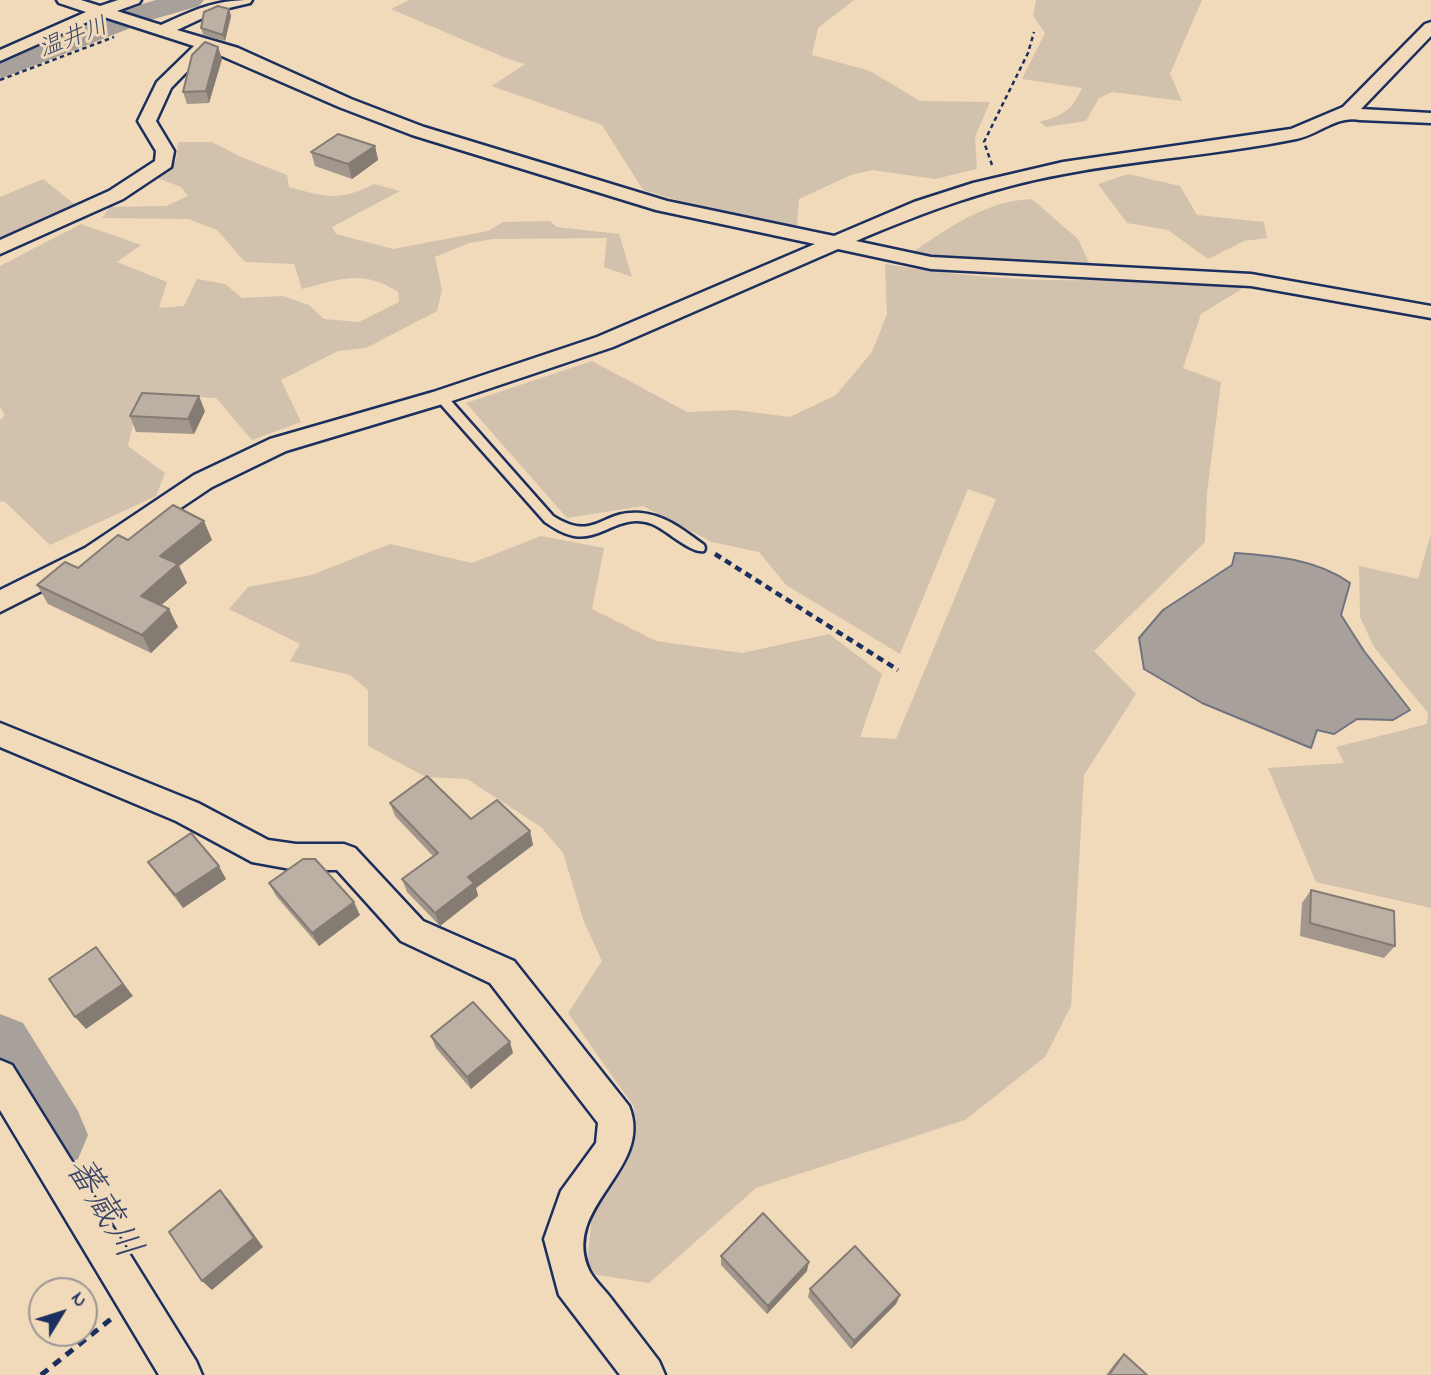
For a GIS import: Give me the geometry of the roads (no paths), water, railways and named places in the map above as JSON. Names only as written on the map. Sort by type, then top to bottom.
[{"type":"street","points":[[65,0],[206,43],[418,131],[663,206],[931,263],[1251,281],[1431,312]]},
{"type":"street","points":[[0,57],[133,0]]},
{"type":"street","points":[[151,27],[244,0]]},
{"type":"street","points":[[0,601],[94,554],[203,481],[278,444],[441,397],[605,342],[920,206],[1006,181],[1063,169],[1294,134],[1349,111],[1431,27]]},
{"type":"street","points":[[0,248],[116,195],[164,163],[164,151],[147,121],[163,86],[206,43]]},
{"type":"street","points":[[1349,111],[1360,115],[1431,118]]},
{"type":"street","points":[[0,735],[187,812],[263,853],[296,858],[344,857],[412,930],[502,972],[616,1118],[614,1149],[574,1204],[563,1240],[573,1281],[645,1375]]},
{"type":"street","points":[[0,1077],[182,1375]]},
{"type":"lane","points":[[441,397],[550,519],[565,532],[580,534],[627,517],[643,517],[665,524],[699,548]]},
{"type":"waterway","name":"温井川","points":[[0,69],[140,14],[189,0]]},
{"type":"waterway","name":"蕃蔵川","points":[[0,1045],[54,1135]]}]
